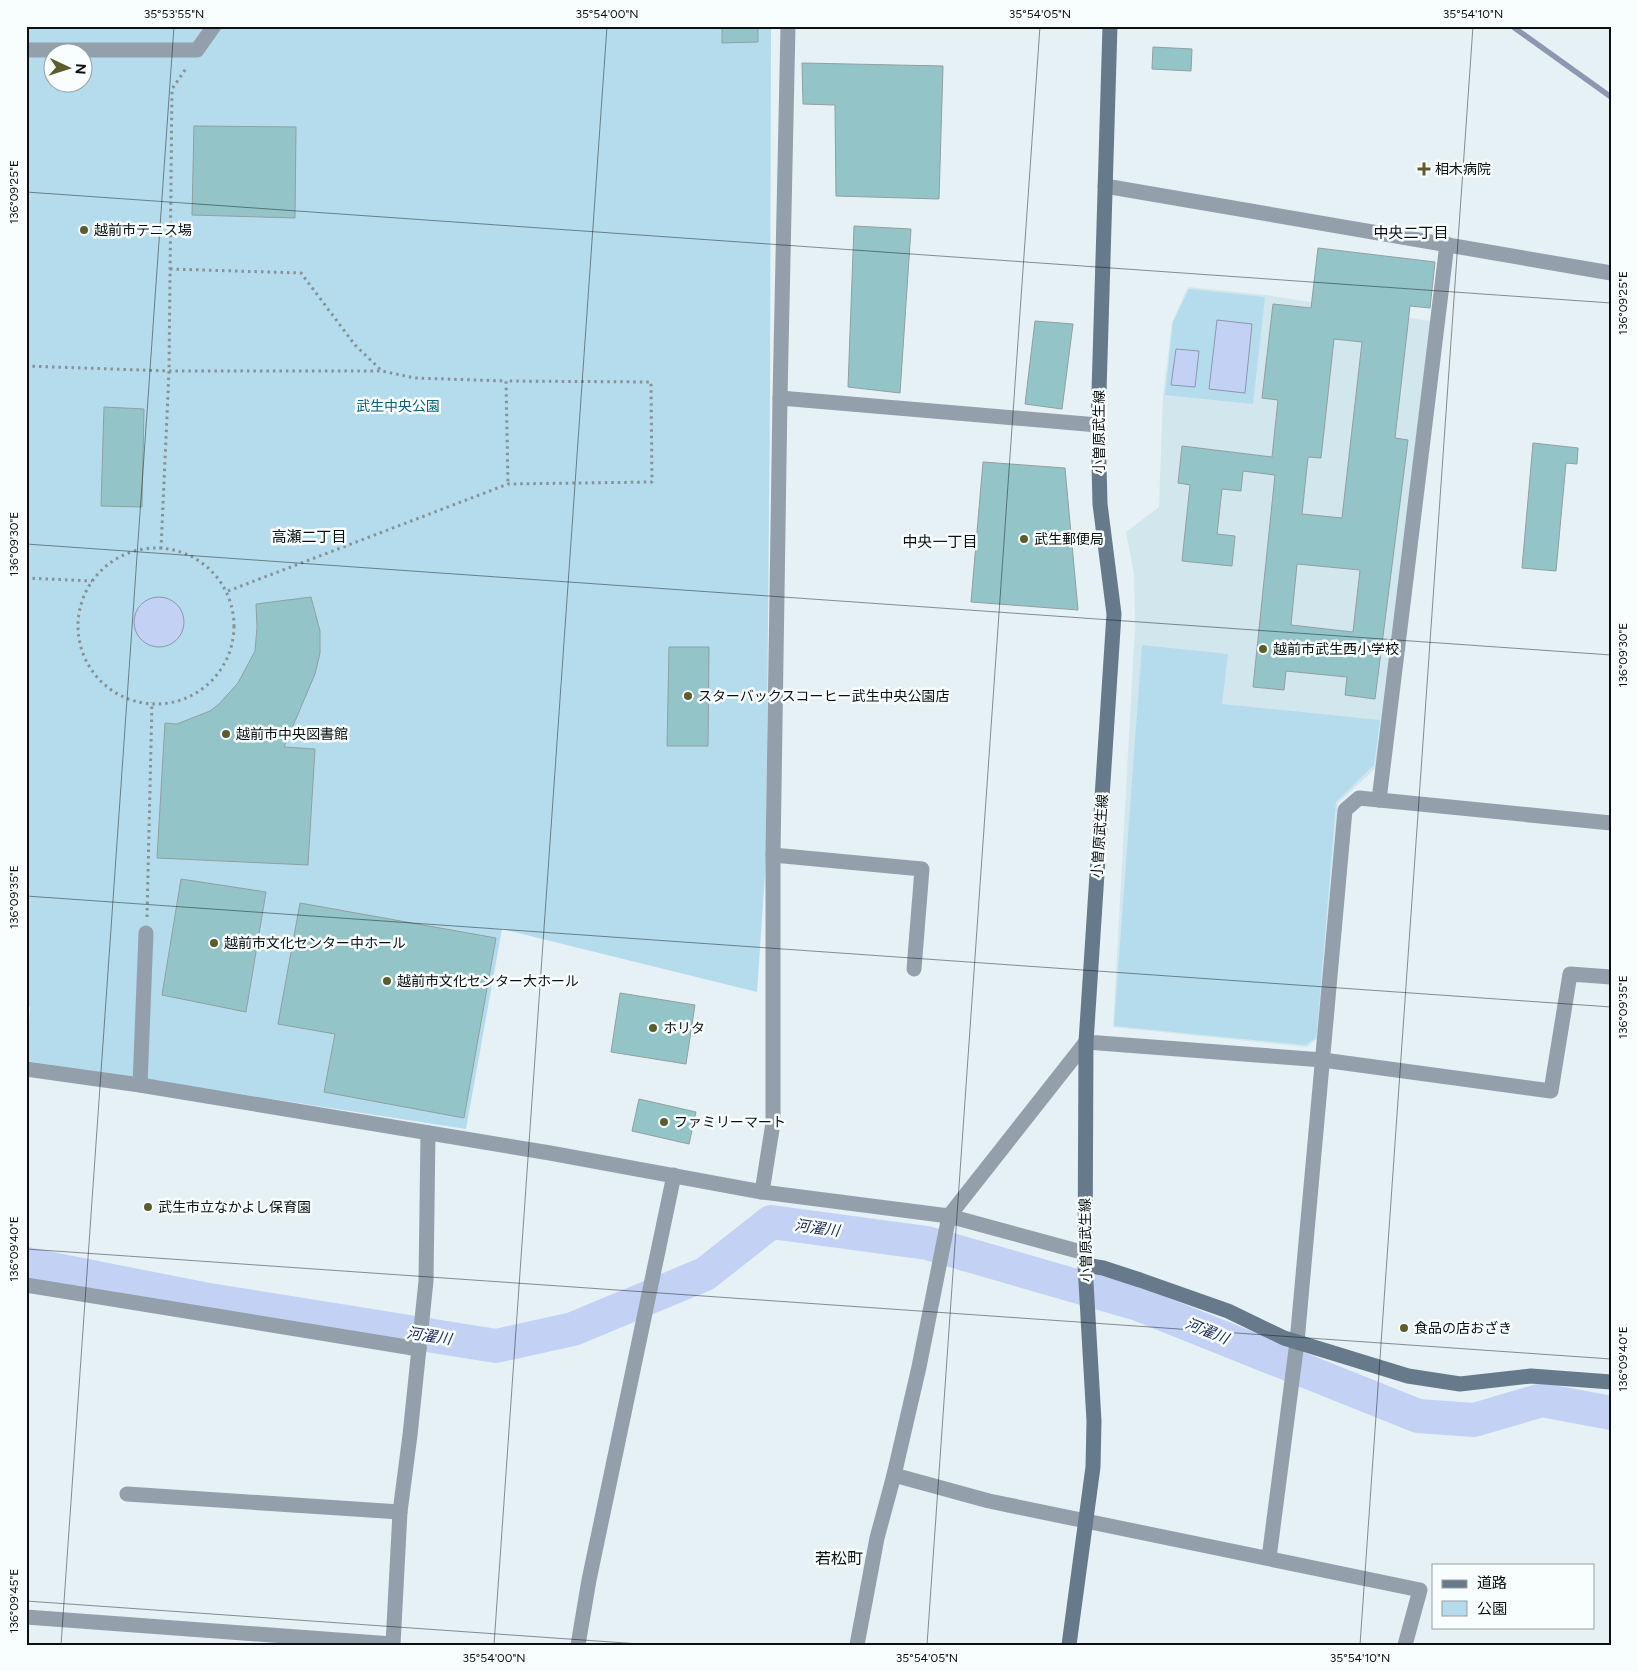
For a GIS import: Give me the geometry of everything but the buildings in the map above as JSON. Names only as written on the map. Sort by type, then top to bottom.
[{"type":"main road","name":"小曽原武生線","points":[[1069,1645],[1093,1467],[1094,1421],[1085,1262],[1086,1042],[1114,614],[1100,504],[1098,425],[1110,26]]},
{"type":"main road","points":[[1085,1262],[1228,1311],[1284,1338],[1408,1376],[1460,1384],[1531,1376],[1611,1382]]},
{"type":"street","points":[[26,50],[198,50],[214,26]]},
{"type":"street","points":[[762,1192],[773,1123],[773,855],[788,26]]},
{"type":"street","points":[[1105,186],[1611,274]]},
{"type":"street","points":[[1379,800],[1447,244]]},
{"type":"street","points":[[780,398],[1098,425]]},
{"type":"street","points":[[1269,1558],[1296,1342],[1345,810],[1359,798],[1611,823]]},
{"type":"street","points":[[773,855],[922,869],[914,969]]},
{"type":"street","points":[[140,1085],[146,933]]},
{"type":"street","points":[[857,1645],[877,1538],[919,1367],[949,1216],[1086,1042],[1323,1060],[1551,1091],[1570,974],[1611,977]]},
{"type":"street","points":[[26,1070],[140,1085],[550,1153],[762,1192],[949,1216],[1085,1262]]},
{"type":"street","points":[[26,1617],[392,1644],[400,1512],[426,1281],[428,1133]]},
{"type":"street","points":[[578,1645],[589,1580],[674,1176]]},
{"type":"street","points":[[26,1285],[419,1349]]},
{"type":"street","points":[[894,1475],[989,1501],[1420,1590],[1405,1645]]},
{"type":"street","points":[[127,1494],[400,1512]]},
{"type":"path","points":[[161,549],[169,371],[172,88],[198,50]]},
{"type":"path","points":[[170,269],[301,272],[355,345],[382,371]]},
{"type":"path","points":[[26,366],[169,371],[382,371],[415,378],[651,382],[652,482],[508,484],[228,591]]},
{"type":"path","points":[[506,381],[508,484]]},
{"type":"path","points":[[161,549],[183,555],[210,570],[228,591],[234,621],[231,654],[214,678],[193,694],[168,704],[134,702],[116,693],[95,678],[83,656],[78,630],[79,611],[85,593],[92,581],[99,572],[128,552],[161,549]]},
{"type":"path","points":[[26,578],[92,581]]},
{"type":"path","points":[[146,933],[152,702]]},
{"type":"shaded area","name":"越前市武生西小学校","points":[[1188,287],[1266,295],[1430,321],[1377,767],[1338,803],[1317,1039],[1307,1047],[1113,1027],[1135,626],[1134,574],[1126,532],[1159,507],[1163,396],[1172,322]]},
{"type":"shaded area","points":[[1217,320],[1252,324],[1245,393],[1209,389]]},
{"type":"shaded area","points":[[1176,349],[1199,351],[1195,387],[1171,385]]},
{"type":"shaded area","points":[[159,597],[169,599],[177,604],[182,612],[184,622],[182,632],[177,640],[169,645],[159,647],[149,645],[141,640],[136,632],[134,622],[136,612],[141,604],[149,599]]},
{"type":"green space","name":"武生中央公園","points":[[26,26],[771,26],[766,860],[757,992],[502,929],[466,1129],[26,1061],[30,1007],[26,1006]]},
{"type":"green space","points":[[1189,289],[1265,297],[1253,404],[1165,395],[1173,322]]},
{"type":"green space","points":[[1142,645],[1228,654],[1222,704],[1380,720],[1374,765],[1336,802],[1317,1031],[1316,1038],[1305,1045],[1114,1026]]},
{"type":"waterway","points":[[1512,26],[1611,97]]},
{"type":"waterway","name":"河濯川","points":[[26,1264],[203,1299],[496,1346],[573,1329],[705,1274],[771,1222],[927,1243],[1138,1304],[1418,1416],[1474,1420],[1542,1400],[1611,1413]]},
{"type":"place","name":"相木病院","points":[[1424,169]]},
{"type":"place","name":"越前市テニス場","points":[[84,230]]},
{"type":"place","name":"武生郵便局","points":[[1024,539]]},
{"type":"place","name":"越前市武生西小学校","points":[[1263,649]]},
{"type":"place","name":"スターバックスコーヒー武生中央公園店","points":[[688,696]]},
{"type":"place","name":"越前市中央図書館","points":[[226,734]]},
{"type":"place","name":"越前市文化センター中ホール","points":[[214,943]]},
{"type":"place","name":"越前市文化センター大ホール","points":[[387,981]]},
{"type":"place","name":"ホリタ","points":[[653,1028]]},
{"type":"place","name":"ファミリーマート","points":[[664,1122]]},
{"type":"place","name":"武生市立なかよし保育園","points":[[148,1207]]},
{"type":"place","name":"食品の店おざき","points":[[1404,1328]]},
{"type":"district","name":"中央二丁目","points":[[1411,233]]},
{"type":"district","name":"高瀬二丁目","points":[[309,537]]},
{"type":"district","name":"中央一丁目","points":[[940,542]]},
{"type":"district","name":"若松町","points":[[839,1558]]}]
